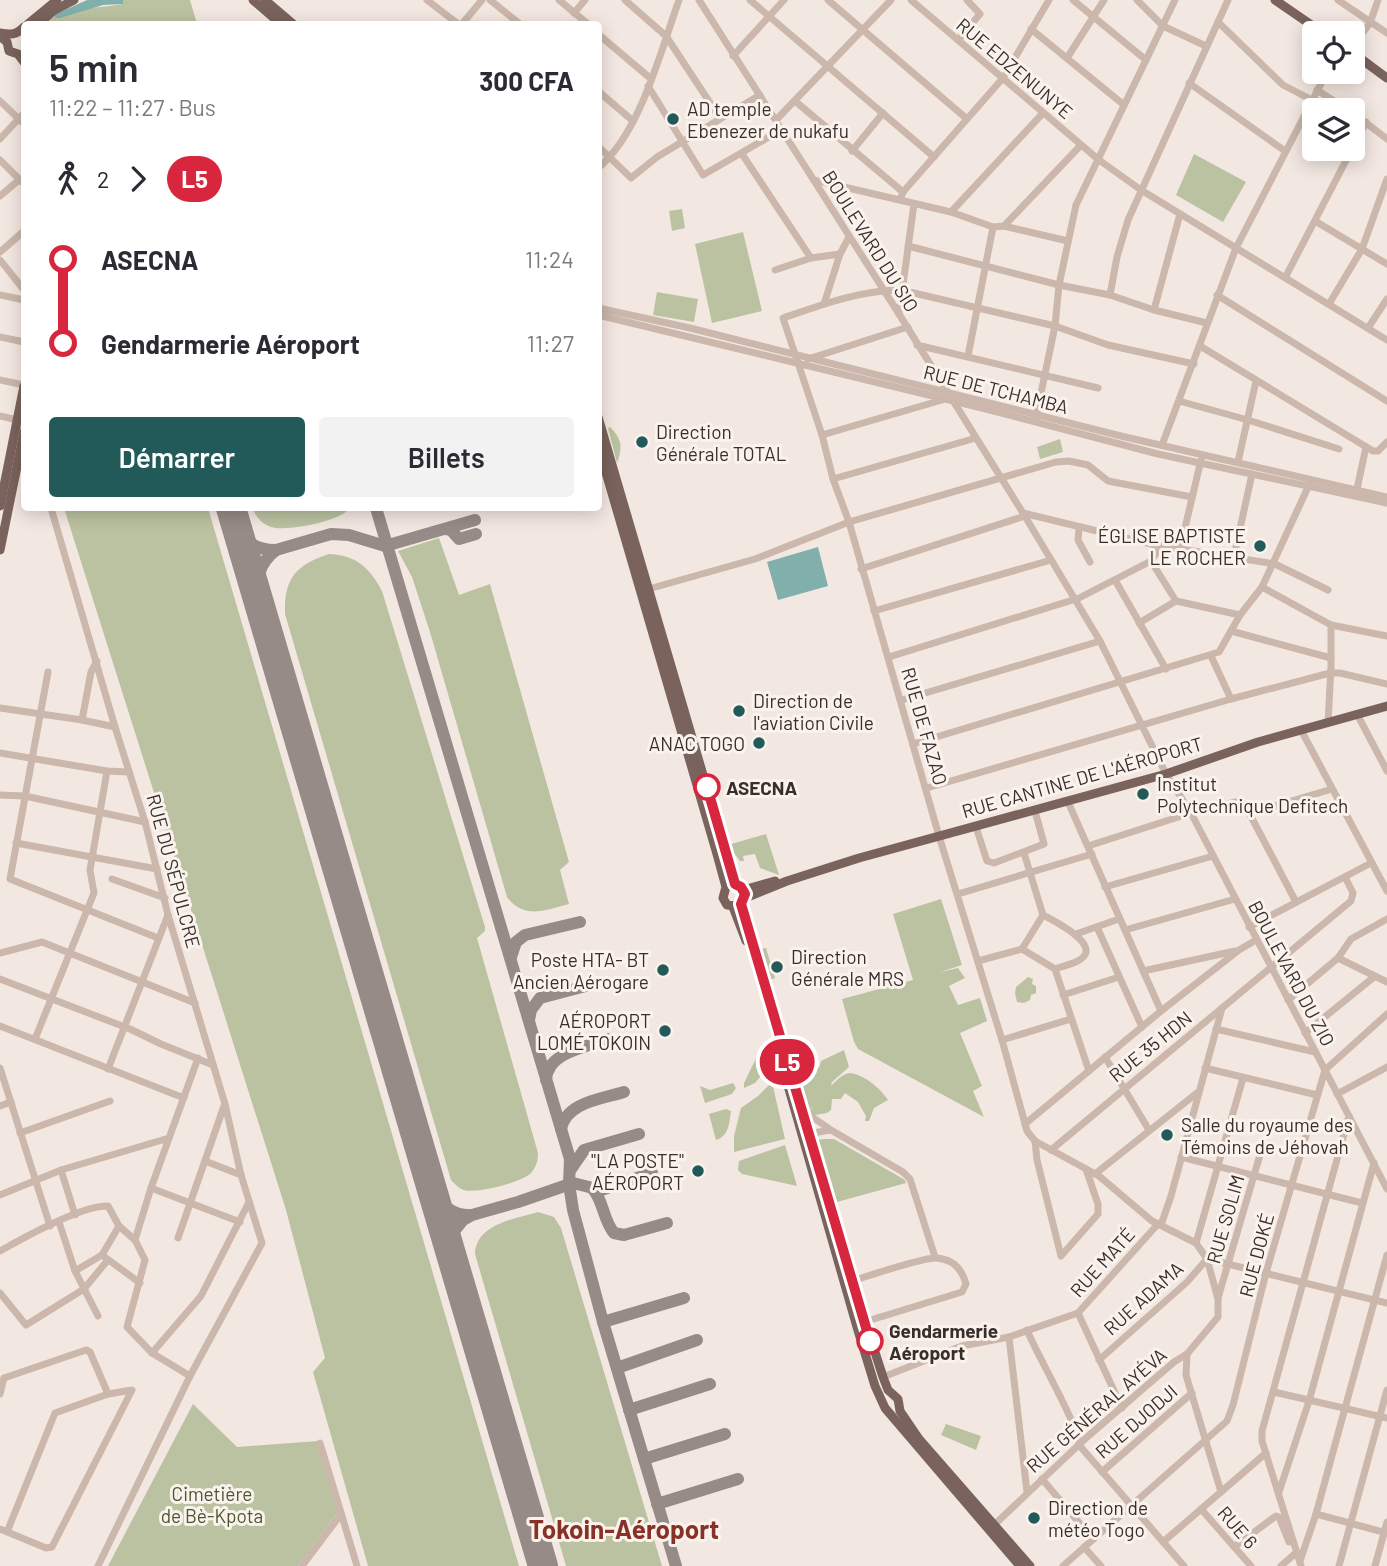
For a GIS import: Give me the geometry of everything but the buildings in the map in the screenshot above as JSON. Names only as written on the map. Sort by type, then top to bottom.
[{"type":"main road","points":[[32,21],[58,3],[74,0]]},
{"type":"main road","points":[[253,0],[269,4],[289,21]]},
{"type":"main road","points":[[1266,0],[1302,24]]},
{"type":"main road","points":[[1275,0],[1306,21]]},
{"type":"main road","points":[[41,21],[58,3]]},
{"type":"main road","points":[[269,4],[279,21]]},
{"type":"main road","points":[[14,33],[9,51],[21,55]]},
{"type":"main road","points":[[1365,62],[1387,78]]},
{"type":"main road","points":[[1365,68],[1387,84]]},
{"type":"main road","points":[[1,501],[5,458],[21,400]]},
{"type":"main road","points":[[602,432],[645,590]]},
{"type":"main road","points":[[0,550],[21,447]]},
{"type":"main road","points":[[602,457],[645,590],[864,1322],[888,1390],[900,1402],[900,1411],[919,1438],[1030,1566]]},
{"type":"main road","name":"RUE CANTINE DE L'AÉROPORT","points":[[737,895],[1166,774],[1258,742],[1387,706]]},
{"type":"main road","points":[[737,895],[781,1062],[875,1386],[885,1408],[1020,1566]]},
{"type":"street","points":[[427,0],[456,21]]},
{"type":"street","points":[[463,21],[482,0]]},
{"type":"street","points":[[490,0],[516,21]]},
{"type":"street","points":[[559,0],[580,21]]},
{"type":"street","points":[[574,13],[585,0]]},
{"type":"street","points":[[625,0],[666,36],[720,118]]},
{"type":"street","points":[[602,165],[622,143],[633,121],[680,0]]},
{"type":"street","name":"BOULEVARD DU SIO","points":[[699,0],[908,327],[1073,599]]},
{"type":"street","points":[[750,0],[934,157]]},
{"type":"street","points":[[733,56],[783,0]]},
{"type":"street","points":[[828,0],[967,119]]},
{"type":"street","points":[[776,120],[891,0]]},
{"type":"street","name":"RUE EDZENUNYE","points":[[911,0],[1099,160],[1141,190],[1387,340]]},
{"type":"street","points":[[958,40],[980,14],[967,0]]},
{"type":"street","points":[[1073,0],[1146,60]]},
{"type":"street","points":[[1067,58],[1104,0]]},
{"type":"street","points":[[1137,0],[1163,26],[1206,46]]},
{"type":"street","points":[[1035,418],[1055,326],[1059,285],[1076,205],[1175,0]]},
{"type":"street","points":[[1110,295],[1121,242],[1141,190],[1228,0]]},
{"type":"street","points":[[1338,0],[1387,33]]},
{"type":"street","points":[[1365,30],[1378,0]]},
{"type":"street","points":[[902,196],[1003,78],[1045,2]]},
{"type":"street","points":[[1218,22],[1283,85],[1308,98]]},
{"type":"street","points":[[1031,29],[1124,105]]},
{"type":"street","points":[[602,38],[649,82],[703,175],[781,130]]},
{"type":"street","points":[[1189,83],[1285,151]]},
{"type":"street","points":[[1313,98],[1320,84]]},
{"type":"street","points":[[1317,90],[1329,98]]},
{"type":"street","points":[[602,94],[633,121]]},
{"type":"street","points":[[602,149],[631,178],[657,157],[760,95]]},
{"type":"street","points":[[0,101],[21,117]]},
{"type":"street","points":[[795,101],[914,204],[951,212],[993,226],[1004,226],[1068,241]]},
{"type":"street","points":[[951,212],[1043,113]]},
{"type":"street","points":[[852,151],[883,114]]},
{"type":"street","points":[[1162,445],[1236,248],[1302,119]]},
{"type":"street","points":[[0,139],[21,121]]},
{"type":"street","points":[[1366,122],[1387,139]]},
{"type":"street","points":[[1004,226],[1081,145]]},
{"type":"street","points":[[742,154],[811,258]]},
{"type":"street","points":[[0,160],[21,181]]},
{"type":"street","points":[[1286,276],[1346,161]]},
{"type":"street","points":[[814,180],[902,196]]},
{"type":"street","points":[[1329,304],[1362,249],[1387,180]]},
{"type":"street","points":[[0,196],[21,183]]},
{"type":"street","points":[[899,314],[914,204]]},
{"type":"street","points":[[1154,310],[1180,214]]},
{"type":"street","points":[[1315,221],[1387,264]]},
{"type":"street","points":[[968,356],[993,226]]},
{"type":"street","points":[[0,252],[21,234]]},
{"type":"street","points":[[824,303],[840,254],[849,237]]},
{"type":"street","points":[[908,246],[1059,285],[1110,295],[1154,310],[1207,323]]},
{"type":"street","points":[[775,270],[811,258],[840,254]]},
{"type":"street","points":[[0,260],[21,286]]},
{"type":"street","points":[[824,303],[883,290],[901,290],[1055,326],[1108,345],[1194,364]]},
{"type":"street","points":[[0,295],[21,299]]},
{"type":"street","points":[[1217,295],[1387,401]]},
{"type":"street","points":[[1368,328],[1387,299]]},
{"type":"street","name":"RUE DE FAZAO","points":[[824,303],[783,318],[849,522],[1027,1131],[1035,1142],[1061,1256],[1098,1214],[1098,1204],[1086,1169]]},
{"type":"street","name":"RUE DE TCHAMBA","points":[[602,309],[690,328],[797,361],[808,359],[949,398]]},
{"type":"street","name":"RUE DE TCHAMBA","points":[[602,316],[1035,418],[1308,488],[1387,503]]},
{"type":"street","points":[[808,359],[908,327]]},
{"type":"street","points":[[0,337],[21,341]]},
{"type":"street","points":[[917,345],[1098,388]]},
{"type":"street","points":[[1200,346],[1366,447],[1378,451],[1387,442]]},
{"type":"street","points":[[0,380],[21,384]]},
{"type":"street","points":[[1238,462],[1256,382]]},
{"type":"street","points":[[821,435],[949,398]]},
{"type":"street","points":[[1179,401],[1248,419],[1339,449]]},
{"type":"street","points":[[0,416],[17,420],[21,427]]},
{"type":"street","name":"RUE DE TCHAMBA","points":[[1035,418],[1162,445],[1201,459],[1238,462],[1387,497]]},
{"type":"street","points":[[833,479],[976,438]]},
{"type":"street","points":[[1357,489],[1366,447]]},
{"type":"street","points":[[1180,549],[1201,459]]},
{"type":"street","points":[[645,590],[755,559],[849,522],[1056,462],[1069,461],[1088,466],[1108,481],[1192,497]]},
{"type":"street","points":[[1234,556],[1252,474]]},
{"type":"street","points":[[913,744],[1211,656],[1221,649],[1240,615],[1262,587],[1312,480]]},
{"type":"street","name":"RUE DU SÉPULCRE","points":[[52,511],[145,822],[168,915],[225,1104],[262,1243],[190,1376]]},
{"type":"street","points":[[861,569],[1024,515],[1161,546],[1275,564],[1328,590]]},
{"type":"street","points":[[1079,528],[1078,540],[1090,562]]},
{"type":"street","points":[[889,657],[1079,598],[1151,561],[1161,546]]},
{"type":"street","points":[[874,611],[1051,561]]},
{"type":"street","points":[[1151,561],[1176,601]]},
{"type":"street","points":[[1115,580],[1166,669]]},
{"type":"street","points":[[1262,587],[1331,625],[1387,636]]},
{"type":"street","name":"BOULEVARD DU ZIO","points":[[1073,599],[1122,682],[1166,774],[1191,813],[1387,1189]]},
{"type":"street","points":[[1139,623],[1176,601],[1240,615]]},
{"type":"street","points":[[1328,723],[1331,625]]},
{"type":"street","points":[[1231,631],[1331,658]]},
{"type":"street","points":[[902,701],[1100,641]]},
{"type":"street","points":[[1211,656],[1231,699]]},
{"type":"street","points":[[82,720],[91,672],[97,661]]},
{"type":"street","points":[[48,672],[9,876],[11,880],[158,938]]},
{"type":"street","points":[[927,788],[1231,699],[1330,673],[1387,684]]},
{"type":"street","points":[[0,708],[39,712],[115,727]]},
{"type":"street","points":[[1357,714],[1387,771]]},
{"type":"street","points":[[1301,730],[1387,891]]},
{"type":"street","points":[[0,753],[107,771],[129,772]]},
{"type":"street","points":[[35,1039],[94,893],[90,876],[98,812],[107,771]]},
{"type":"street","points":[[958,894],[1031,872],[1191,813],[1236,802],[1265,809],[1332,789]]},
{"type":"street","points":[[0,795],[25,796],[145,822]]},
{"type":"street","points":[[1068,802],[1161,1011]]},
{"type":"street","points":[[1245,805],[1296,902]]},
{"type":"street","points":[[976,827],[989,863],[1044,844],[1035,811]]},
{"type":"street","points":[[16,843],[157,869]]},
{"type":"street","points":[[1024,853],[1043,915],[1076,934],[1084,948],[1082,959],[1055,969]]},
{"type":"street","points":[[1105,887],[1213,856]]},
{"type":"street","points":[[1249,927],[1371,863]]},
{"type":"street","name":"RUE 35 HDN","points":[[1051,1150],[1351,901],[1353,892],[1345,877]]},
{"type":"street","points":[[112,879],[164,898]]},
{"type":"street","points":[[1125,930],[1235,899]]},
{"type":"street","points":[[108,1069],[168,915]]},
{"type":"street","points":[[1022,950],[1043,915]]},
{"type":"street","points":[[1076,934],[1119,919]]},
{"type":"street","points":[[1288,1000],[1338,958],[1351,939],[1387,919]]},
{"type":"street","points":[[1097,927],[1142,1027]]},
{"type":"street","points":[[1025,1124],[1161,1011],[1239,950],[1256,940]]},
{"type":"street","points":[[0,953],[39,942],[195,1003]]},
{"type":"street","points":[[978,961],[1022,950],[1055,969],[1088,1071]]},
{"type":"street","points":[[1143,971],[1239,950]]},
{"type":"street","points":[[1338,958],[1387,982]]},
{"type":"street","points":[[1063,995],[1119,977]]},
{"type":"street","points":[[1305,1033],[1374,977]]},
{"type":"street","points":[[0,979],[130,1029],[213,1065]]},
{"type":"street","points":[[1159,1224],[1181,1157],[1222,1007]]},
{"type":"street","points":[[1325,1070],[1387,1014]]},
{"type":"street","points":[[1002,1040],[1071,1019]]},
{"type":"street","points":[[0,1026],[184,1098]]},
{"type":"street","points":[[1216,1029],[1315,1052]]},
{"type":"street","points":[[1105,1057],[1149,1130]]},
{"type":"street","points":[[135,1240],[198,1058]]},
{"type":"street","points":[[0,1068],[50,1226]]},
{"type":"street","points":[[1205,1068],[1317,1096]]},
{"type":"street","points":[[1337,1094],[1387,1068]]},
{"type":"street","name":"RUE DOKÉ","points":[[1063,1566],[1223,1426],[1231,1414],[1266,1273],[1325,1070]]},
{"type":"street","points":[[1196,1243],[1243,1077]]},
{"type":"street","points":[[1095,1174],[1198,1092]]},
{"type":"street","points":[[20,1133],[110,1101]]},
{"type":"street","points":[[0,1106],[11,1102]]},
{"type":"street","points":[[178,1238],[225,1104]]},
{"type":"street","points":[[801,1109],[831,1130],[883,1159],[910,1179],[935,1257]]},
{"type":"street","points":[[1296,1553],[1262,1431],[1349,1116]]},
{"type":"street","points":[[808,1135],[831,1130]]},
{"type":"street","points":[[0,1195],[61,1170],[169,1138]]},
{"type":"street","points":[[1035,1142],[1095,1174],[1159,1224],[1196,1243],[1207,1259],[1218,1299]]},
{"type":"street","name":"RUE SOLIM","points":[[1218,1299],[1262,1147]]},
{"type":"street","points":[[1181,1157],[1362,1203]]},
{"type":"street","points":[[205,1161],[242,1175]]},
{"type":"street","points":[[1279,1493],[1309,1401],[1374,1163]]},
{"type":"street","points":[[61,1170],[75,1215]]},
{"type":"street","points":[[151,1188],[240,1222]]},
{"type":"street","points":[[152,1353],[201,1296],[249,1202]]},
{"type":"street","points":[[0,1251],[75,1215],[106,1205],[119,1226],[135,1240],[145,1259],[127,1327],[152,1353],[190,1376],[98,1566]]},
{"type":"street","points":[[59,1222],[75,1271],[98,1316]]},
{"type":"street","name":"RUE MATÉ","points":[[883,1377],[962,1346],[1009,1337],[1078,1312],[1159,1224]]},
{"type":"street","points":[[0,1293],[26,1325],[85,1289],[119,1226]]},
{"type":"street","points":[[1301,1564],[1387,1255]]},
{"type":"street","points":[[852,1280],[935,1257],[961,1269],[967,1284],[962,1292],[864,1322]]},
{"type":"street","points":[[104,1258],[140,1283]]},
{"type":"street","points":[[75,1271],[104,1258]]},
{"type":"street","points":[[1207,1259],[1387,1303]]},
{"type":"street","name":"RUE ADAMA","points":[[1099,1360],[1186,1282],[1207,1259]]},
{"type":"street","name":"RUE GÉNÉRAL AYÉVA","points":[[993,1525],[1079,1445],[1187,1354],[1218,1317],[1218,1299]]},
{"type":"street","points":[[1078,1312],[1122,1408]]},
{"type":"street","points":[[1027,1330],[1072,1420],[1079,1445],[1184,1566]]},
{"type":"street","points":[[1009,1337],[1027,1492]]},
{"type":"street","points":[[0,1394],[2,1376],[86,1350],[90,1352],[108,1394]]},
{"type":"street","points":[[1187,1354],[1185,1370],[1221,1492]]},
{"type":"street","points":[[133,1391],[52,1547],[46,1548],[3,1530],[57,1411],[108,1394],[133,1391]]},
{"type":"street","points":[[1339,1566],[1383,1417],[1387,1391]]},
{"type":"street","points":[[1273,1392],[1383,1417]]},
{"type":"street","name":"RUE DJODJI","points":[[1102,1472],[1192,1393]]},
{"type":"street","points":[[320,1443],[357,1566]]},
{"type":"street","points":[[1163,1542],[1266,1452]]},
{"type":"street","points":[[1042,1479],[1093,1539]]},
{"type":"street","name":"RUE 6","points":[[1201,1509],[1251,1566]]},
{"type":"street","points":[[302,1566],[341,1514]]},
{"type":"street","points":[[1316,1514],[1386,1533]]},
{"type":"street","points":[[1234,1547],[1272,1517],[1278,1516],[1301,1564]]},
{"type":"street","points":[[1375,1566],[1387,1522]]},
{"type":"street","points":[[1084,1547],[1101,1566]]},
{"type":"street","points":[[1281,1566],[1296,1553]]},
{"type":"green space","points":[[123,0],[190,0],[196,21],[46,21],[59,14],[80,9],[123,4]]},
{"type":"green space","points":[[1194,154],[1246,182],[1223,222],[1176,195]]},
{"type":"green space","points":[[682,209],[685,228],[672,231],[669,211]]},
{"type":"green space","points":[[743,232],[762,311],[712,323],[695,244]]},
{"type":"green space","points":[[657,292],[698,299],[694,322],[653,315]]},
{"type":"green space","points":[[610,427],[620,443],[617,463],[608,428]]},
{"type":"green space","points":[[1060,439],[1063,452],[1040,459],[1037,447]]},
{"type":"green space","points":[[65,511],[209,511],[519,1566],[368,1566],[313,1372],[325,1358],[286,1210]]},
{"type":"green space","points":[[254,511],[347,511],[325,521],[289,528],[271,527],[257,517]]},
{"type":"green space","points":[[439,538],[459,595],[490,584],[569,862],[560,870],[569,904],[528,911],[520,909],[507,897],[430,632],[412,577],[398,551]]},
{"type":"green space","points":[[329,554],[347,557],[361,564],[382,591],[485,927],[485,931],[477,938],[538,1153],[530,1174],[498,1187],[470,1191],[458,1187],[451,1180],[285,614],[287,591],[294,575],[308,563]]},
{"type":"green space","points":[[766,834],[779,875],[760,868],[755,854],[743,856],[744,861],[740,861],[728,845]]},
{"type":"green space","points":[[941,899],[962,965],[940,972],[958,968],[965,978],[949,986],[958,1005],[980,998],[987,1021],[960,1033],[982,1086],[973,1091],[984,1117],[858,1049],[842,999],[913,980],[893,914]]},
{"type":"green space","points":[[766,948],[775,978],[768,981],[760,949]]},
{"type":"green space","points":[[1028,977],[1033,979],[1036,993],[1024,1003],[1017,1002],[1016,987]]},
{"type":"green space","points":[[761,1048],[765,1071],[755,1083],[744,1088],[744,1083]]},
{"type":"green space","points":[[844,1050],[849,1067],[831,1086],[845,1074],[856,1074],[872,1083],[888,1100],[874,1108],[869,1121],[865,1121],[866,1116],[858,1102],[845,1093],[841,1099],[832,1099],[831,1110],[815,1115],[814,1118],[808,1113],[814,1105],[807,1113],[794,1081],[808,1077],[802,1062],[819,1068],[821,1061]]},
{"type":"green space","points":[[772,1082],[785,1139],[734,1152],[734,1136],[741,1108]]},
{"type":"green space","points":[[733,1083],[736,1088],[732,1094],[705,1103],[700,1086],[710,1090]]},
{"type":"green space","points":[[726,1109],[731,1111],[728,1129],[724,1136],[716,1140],[709,1114]]},
{"type":"green space","points":[[834,1139],[906,1183],[837,1202],[817,1140]]},
{"type":"green space","points":[[785,1145],[797,1186],[742,1174],[738,1170],[739,1161]]},
{"type":"green space","points":[[538,1212],[554,1217],[561,1228],[662,1566],[566,1566],[475,1254],[477,1244],[489,1229],[508,1220]]},
{"type":"green space","name":"Cimetière de Bè-Kpota","points":[[193,1404],[237,1447],[318,1441],[338,1512],[298,1566],[108,1566]]},
{"type":"green space","points":[[946,1424],[981,1436],[976,1450],[941,1435]]},
{"type":"water","points":[[87,0],[123,0],[123,4],[103,5],[60,18],[54,15]]},
{"type":"water","points":[[818,547],[828,586],[778,600],[767,562]]},
{"type":"taxiway","points":[[377,511],[570,1159],[569,1184],[573,1210],[603,1322],[676,1566]]},
{"type":"taxiway","points":[[234,520],[241,533],[255,546],[276,550],[265,561],[259,573],[260,602]]},
{"type":"taxiway","points":[[276,550],[331,534],[349,535],[385,546],[475,520]]},
{"type":"taxiway","points":[[446,529],[451,530],[459,539],[476,534]]},
{"type":"taxiway","points":[[511,957],[516,942],[525,935],[580,922]]},
{"type":"taxiway","points":[[529,1020],[531,1010],[540,998],[597,983]]},
{"type":"taxiway","points":[[546,1080],[548,1071],[560,1057],[608,1039]]},
{"type":"taxiway","points":[[561,1129],[564,1120],[577,1107],[624,1092]]},
{"type":"taxiway","points":[[571,1169],[584,1150],[639,1134]]},
{"type":"taxiway","points":[[452,1255],[451,1240],[455,1230],[463,1220],[472,1215],[573,1183],[601,1190],[652,1173]]},
{"type":"taxiway","points":[[593,1189],[614,1233],[624,1235],[667,1223]]},
{"type":"taxiway","points":[[433,1190],[449,1209],[459,1214],[471,1215]]},
{"type":"taxiway","points":[[603,1322],[684,1298]]},
{"type":"taxiway","points":[[617,1368],[697,1340]]},
{"type":"taxiway","points":[[629,1410],[710,1384]]},
{"type":"taxiway","points":[[644,1459],[725,1434]]},
{"type":"taxiway","points":[[657,1504],[738,1479]]},
{"type":"runway","points":[[232,511],[543,1566]]},
{"type":"bus line","name":"L5","points":[[707,787],[735,884],[741,887],[745,894],[741,904],[870,1341]]},
{"type":"place","name":"AD temple Ebenezer de nukafu","points":[[673,119]]},
{"type":"place","name":"Direction Générale TOTAL","points":[[642,442]]},
{"type":"place","name":"ÉGLISE BAPTISTE LE ROCHER","points":[[1260,546]]},
{"type":"place","name":"Direction de l'aviation Civile","points":[[739,711]]},
{"type":"place","name":"ANAC TOGO","points":[[759,743]]},
{"type":"place","name":"ASECNA","points":[[707,787]]},
{"type":"place","name":"Institut Polytechnique Defitech","points":[[1143,794]]},
{"type":"place","name":"Direction Générale MRS","points":[[777,967]]},
{"type":"place","name":"Poste HTA- BT Ancien Aérogare","points":[[663,970]]},
{"type":"place","name":"AÉROPORT LOMÉ TOKOIN","points":[[665,1031]]},
{"type":"place","name":"Salle du royaume des Témoins de Jéhovah","points":[[1167,1135]]},
{"type":"place","name":"\"LA POSTE\" AÉROPORT","points":[[698,1171]]},
{"type":"place","name":"Gendarmerie Aéroport","points":[[870,1341]]},
{"type":"place","name":"Direction de météo Togo","points":[[1034,1518]]},
{"type":"district","name":"Tokoin-Aéroport","points":[[624,1528]]}]
